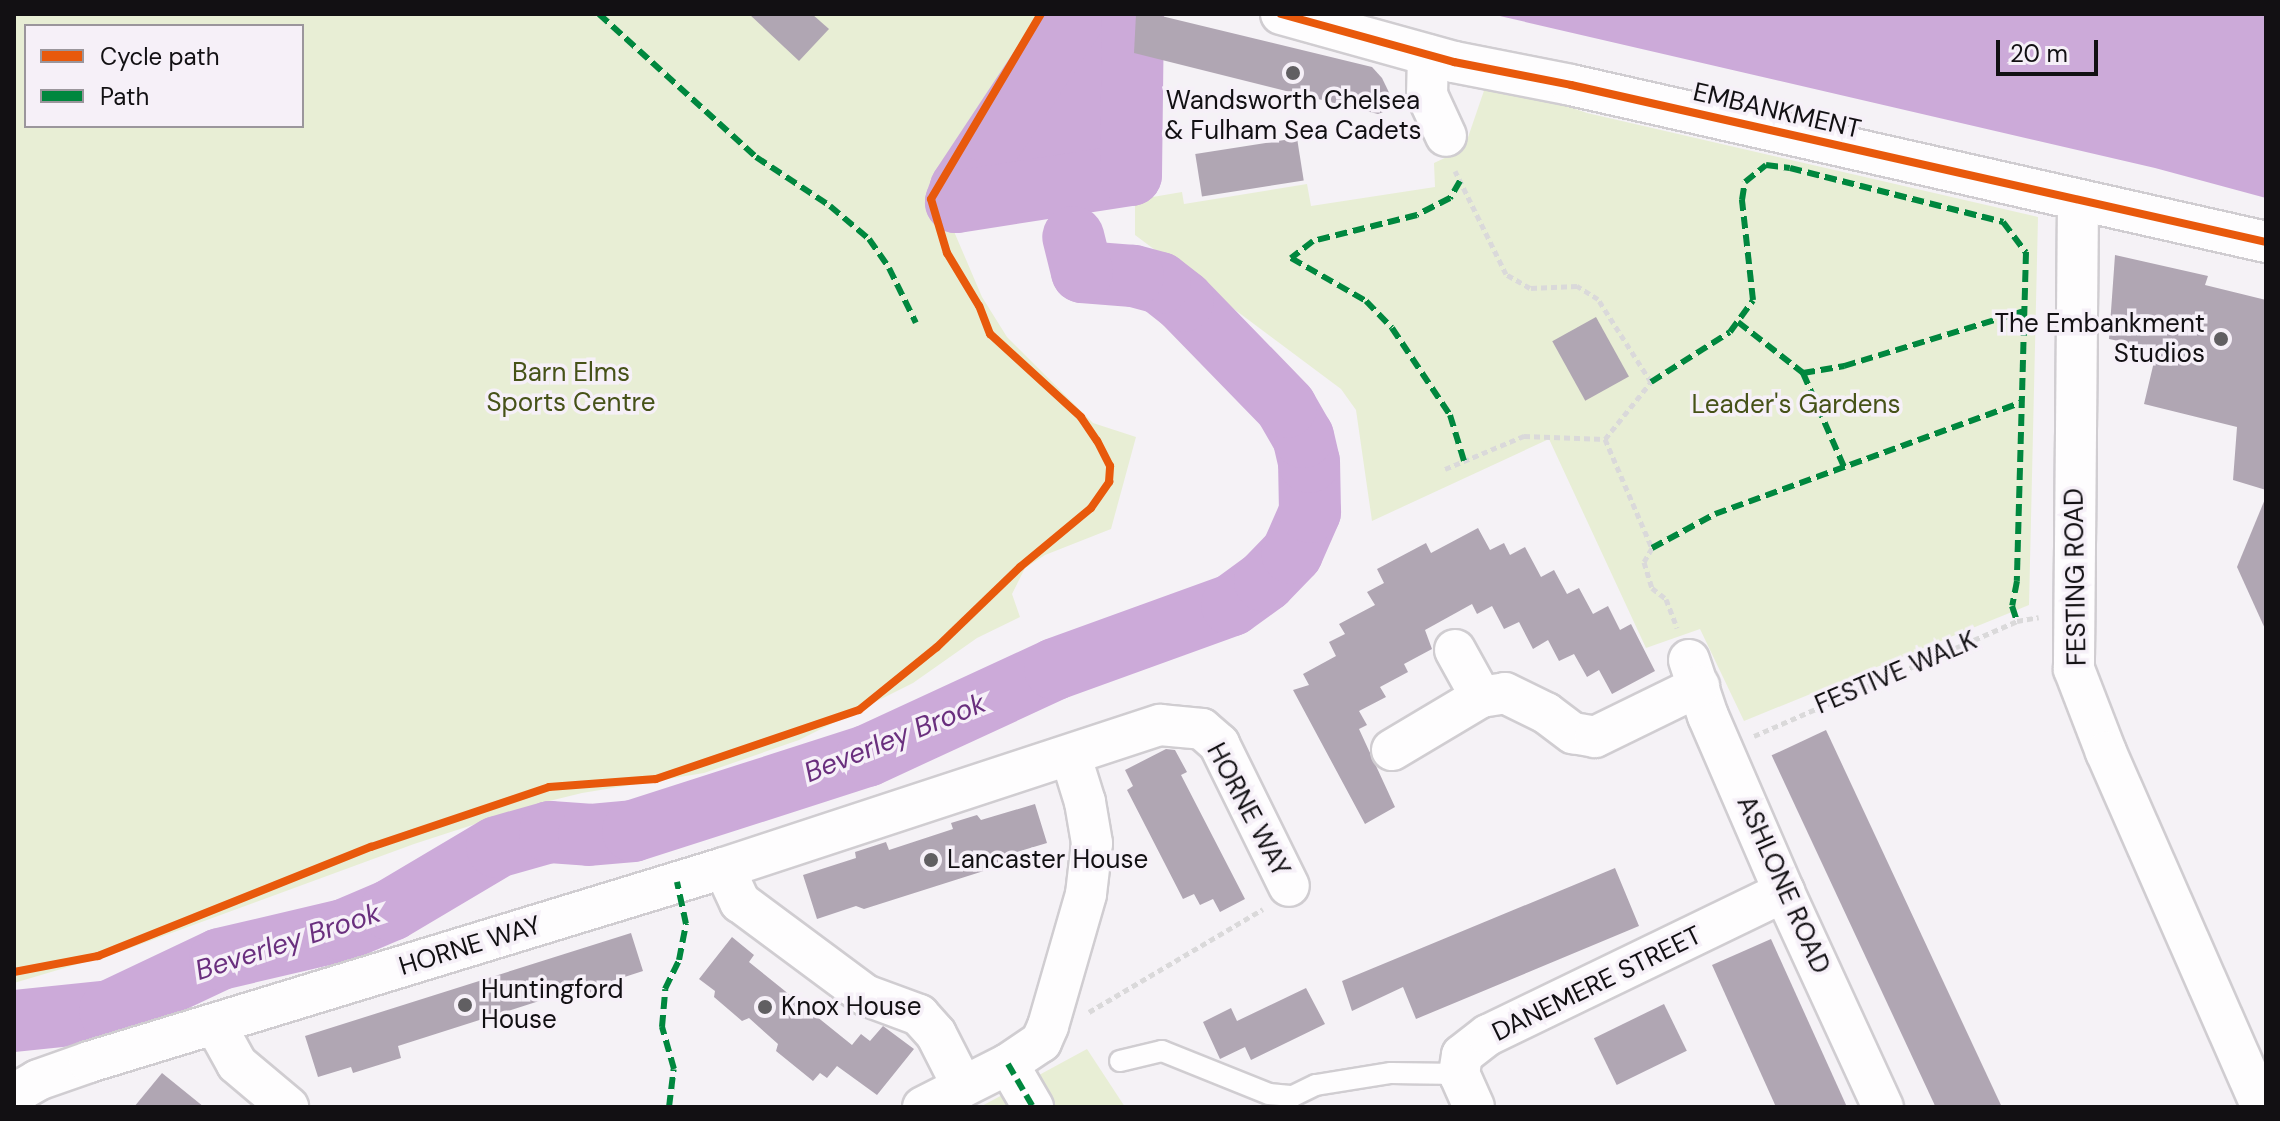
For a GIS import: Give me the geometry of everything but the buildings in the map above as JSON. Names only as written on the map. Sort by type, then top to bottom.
[{"type":"street","name":"EMBANKMENT","points":[[1281,14],[1428,55],[2266,242]]},
{"type":"street","points":[[1428,55],[1427,95],[1446,136]]},
{"type":"street","name":"FESTING ROAD","points":[[2078,202],[2072,610],[2074,669],[2262,1107]]},
{"type":"street","points":[[1455,650],[1481,697]]},
{"type":"street","points":[[1392,750],[1481,697],[1505,693],[1546,713],[1573,733],[1595,737],[1694,673]]},
{"type":"street","name":"ASHLONE ROAD","points":[[1694,673],[1784,892],[1883,1107]]},
{"type":"street","name":"HORNE WAY","points":[[14,1100],[21,1090],[38,1080],[724,868],[1071,757],[1160,725],[1202,729],[1219,744],[1289,886]]},
{"type":"street","points":[[923,1107],[1008,1064],[1041,1042],[1060,992],[1086,894],[1092,843],[1085,802],[1071,757]]},
{"type":"street","points":[[724,868],[740,902],[865,995],[919,1015],[936,1034],[963,1087]]},
{"type":"street","name":"DANEMERE STREET","points":[[1467,1090],[1462,1055],[1488,1035],[1784,892]]},
{"type":"street","points":[[216,1026],[237,1064],[288,1107]]},
{"type":"street","points":[[1008,1064],[1033,1107]]},
{"type":"lane","points":[[1120,1061],[1162,1051],[1286,1101],[1316,1085],[1391,1073],[1467,1090]]},
{"type":"path","points":[[1446,136],[1448,157],[1506,274],[1530,288],[1577,286],[1598,299],[1651,382],[1605,439]]},
{"type":"path","points":[[1445,469],[1524,436],[1605,439]]},
{"type":"path","points":[[1605,439],[1652,548],[1644,562],[1652,588],[1666,599],[1694,673]]},
{"type":"path","points":[[1041,1042],[1275,902],[1289,886]]},
{"type":"green space","name":"Barn Elms Sports Centre","points":[[14,14],[1061,14],[938,194],[982,297],[1007,337],[1093,423],[1136,437],[1111,529],[1045,555],[1025,568],[1012,594],[1020,617],[977,638],[913,683],[799,740],[704,773],[582,793],[537,804],[414,844],[125,950],[14,983]]},
{"type":"green space","name":"Leader's Gardens","points":[[1488,79],[1587,113],[2038,217],[2029,605],[1744,721],[1700,629],[1646,648],[1549,439],[1372,521],[1356,410],[1341,389],[1135,235],[1135,200],[1182,192],[1184,204],[1307,184],[1311,206],[1435,187],[1434,163],[1464,149]]},
{"type":"green space","points":[[1087,1049],[1125,1107],[980,1107]]},
{"type":"shaded area","points":[[1076,14],[1133,14],[1131,175],[956,202],[961,188]]},
{"type":"shaded area","points":[[1491,14],[2266,14],[2266,198],[2155,168]]},
{"type":"waterway","points":[[1076,14],[961,188],[956,202],[1131,175],[1133,14]]},
{"type":"waterway","name":"Beverley Brook","points":[[14,1021],[110,1011],[220,959],[344,930],[391,910],[497,847],[550,832],[589,835],[633,831],[867,756],[1055,669],[1232,605],[1265,581],[1292,553],[1310,512],[1309,462],[1303,437],[1286,407],[1183,301],[1160,283],[1133,276],[1082,272],[1073,237]]},
{"type":"marked path","points":[[599,14],[756,157],[830,206],[869,239],[889,268],[916,323]]},
{"type":"marked path","points":[[1651,382],[1730,332],[1753,300],[1742,200],[1745,182],[1766,165],[1790,168],[2003,222],[2026,252],[2017,581],[2012,606],[2017,621]]},
{"type":"marked path","points":[[1460,181],[1450,198],[1417,215],[1313,241],[1291,258],[1366,301],[1392,328],[1450,415],[1464,461]]},
{"type":"marked path","points":[[1738,322],[1803,373],[1844,366],[2024,311]]},
{"type":"marked path","points":[[1803,373],[1844,467]]},
{"type":"marked path","points":[[1652,548],[1715,514],[2022,402]]},
{"type":"marked path","points":[[669,1107],[674,1069],[662,1027],[665,989],[679,960],[686,924],[677,882]]},
{"type":"marked path","points":[[1008,1064],[1033,1107]]},
{"type":"cycle path","points":[[14,972],[98,956],[371,847],[549,787],[656,779],[859,710],[937,647],[1020,567],[1091,508],[1109,482],[1110,466],[1081,417],[990,334],[979,306],[947,253],[931,199],[1041,14]]},
{"type":"cycle path","points":[[1281,14],[1454,62],[1571,85],[2266,242]]},
{"type":"place","name":"Wandsworth Chelsea & Fulham Sea Cadets","points":[[1293,73]]},
{"type":"place","name":"The Embankment Studios","points":[[2221,339]]},
{"type":"place","name":"Lancaster House","points":[[931,860]]},
{"type":"place","name":"Huntingford House","points":[[465,1005]]},
{"type":"place","name":"Knox House","points":[[765,1007]]}]
